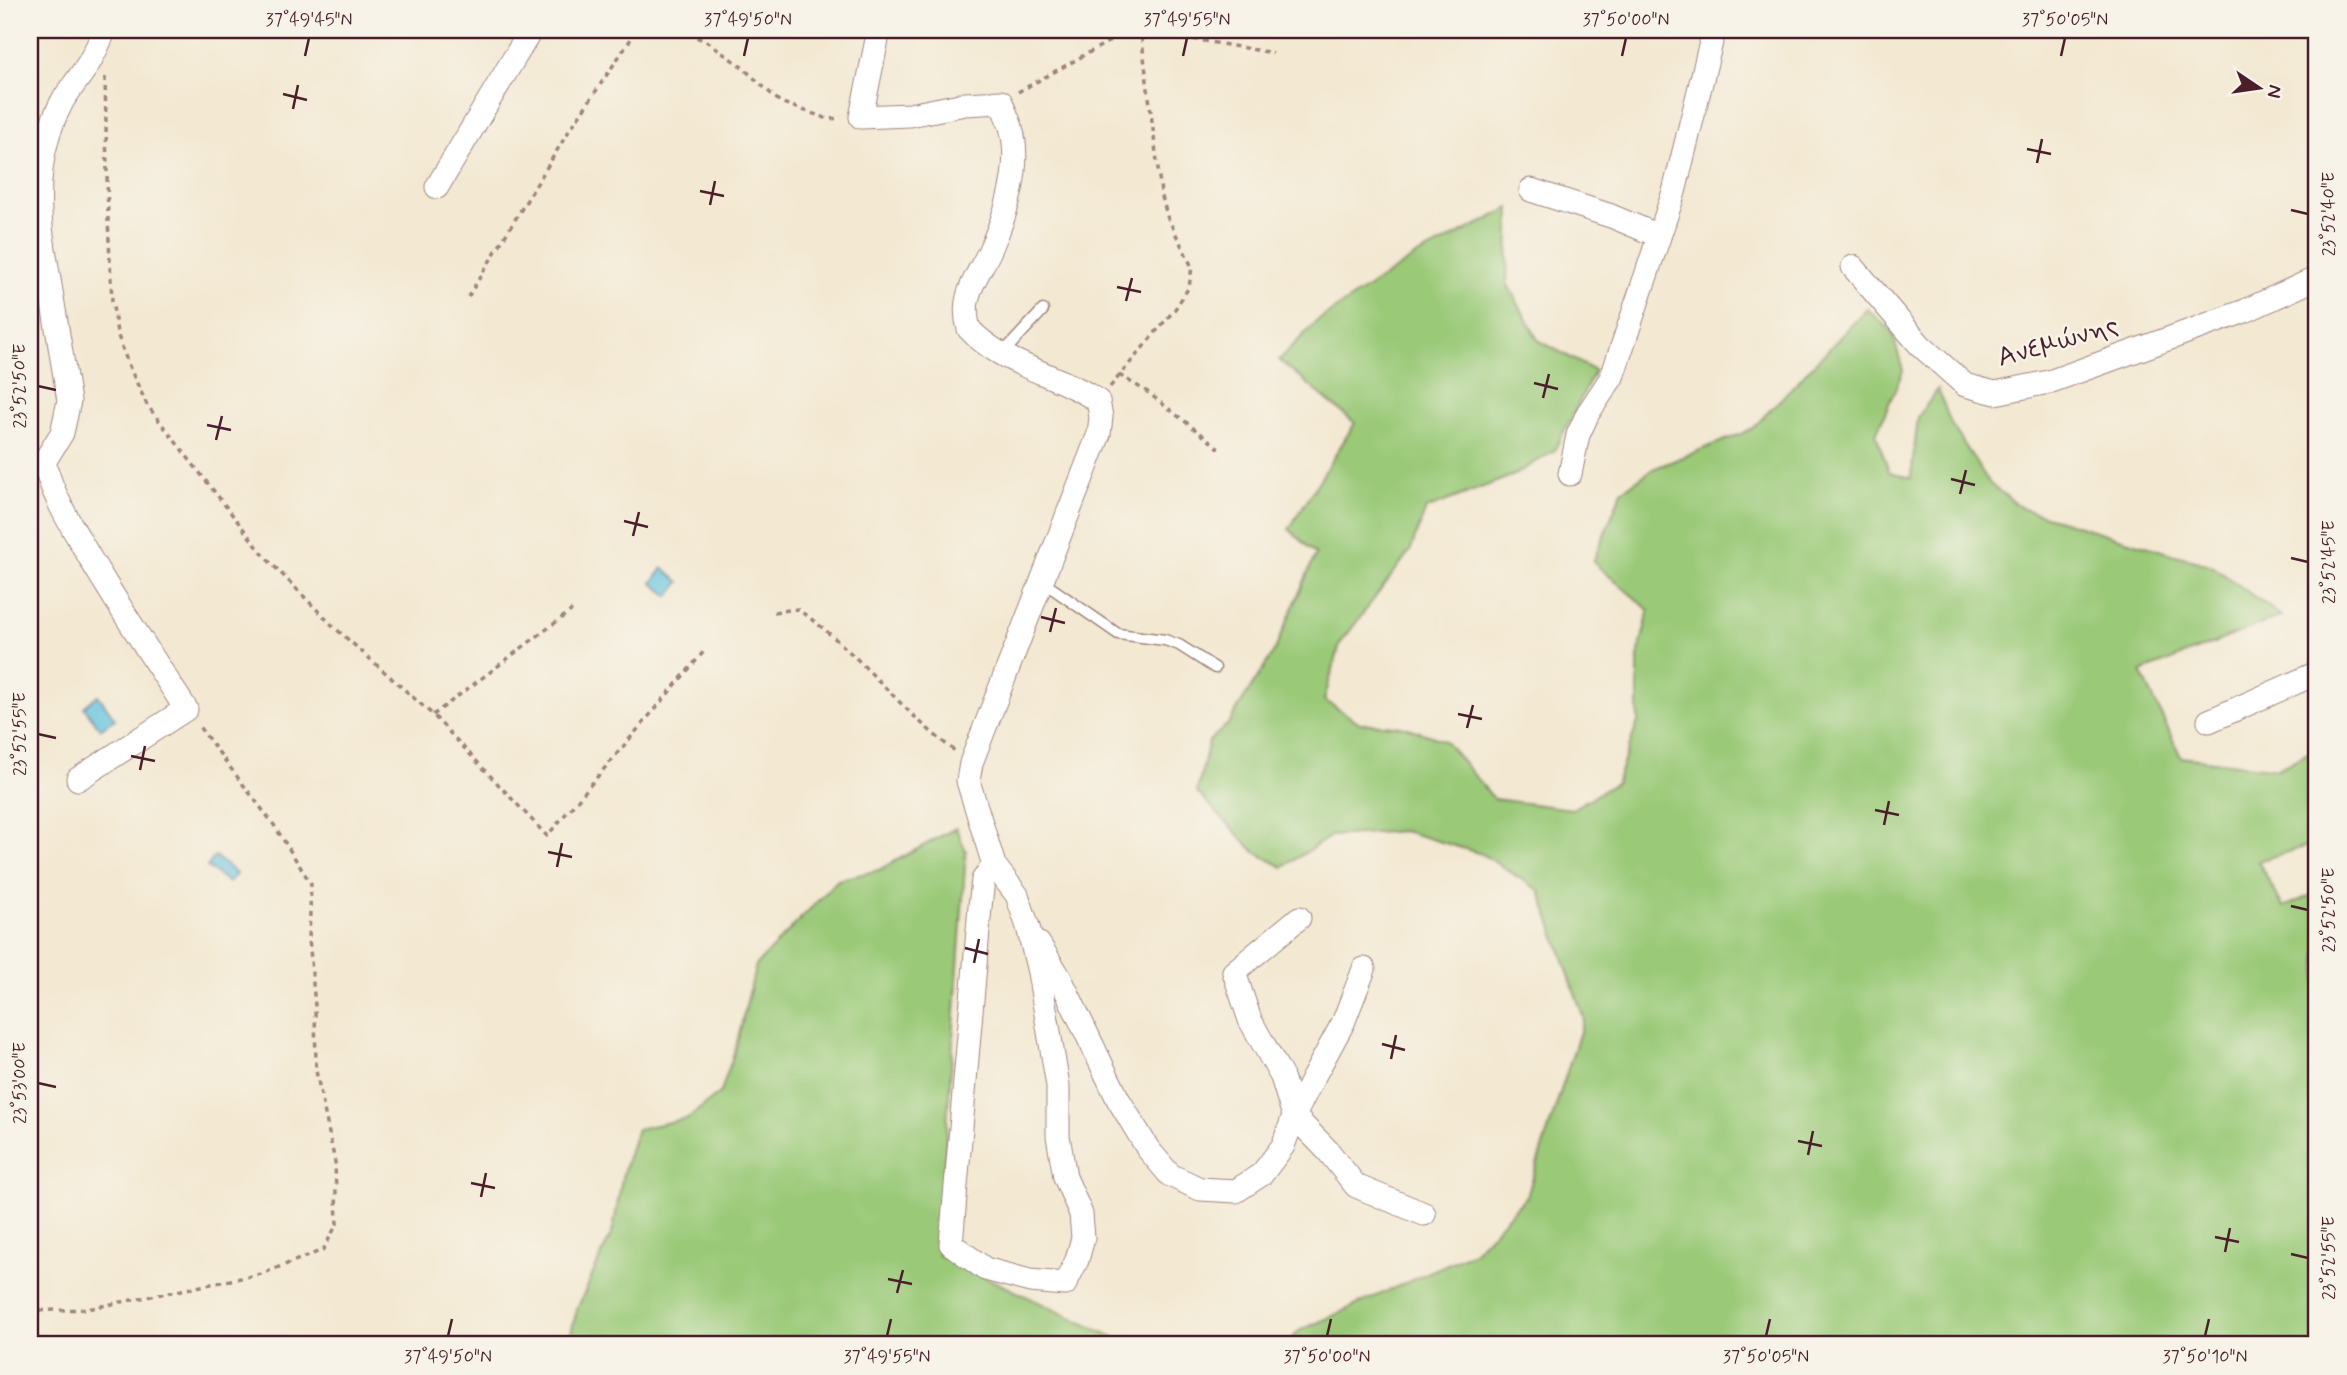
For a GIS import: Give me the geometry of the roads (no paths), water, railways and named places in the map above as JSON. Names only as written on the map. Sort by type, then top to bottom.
[{"type":"street","points":[[78,779],[186,709],[58,505],[44,462],[62,433],[69,401],[36,250],[40,165],[47,135],[63,101],[91,60],[105,30]]},
{"type":"street","points":[[437,187],[531,30]]},
{"type":"street","points":[[879,30],[861,117],[909,115],[965,104],[1001,102],[1011,129],[1014,163],[1009,200],[965,303],[969,328],[982,341],[1002,354],[1098,401],[1101,417],[1099,435],[971,763],[968,781],[994,865],[1017,895],[1039,972],[1058,1086],[1058,1136],[1065,1177],[1081,1214],[1083,1238],[1077,1260],[1065,1284],[1030,1281],[985,1269],[951,1244],[983,880],[994,865]]},
{"type":"street","points":[[1570,474],[1578,435],[1588,413],[1612,377],[1674,192],[1714,30]]},
{"type":"street","points":[[1531,190],[1611,216],[1659,236]]},
{"type":"street","name":"Ανεμώνης","points":[[1853,267],[1920,345],[1965,385],[1995,393],[2049,382],[2245,311],[2317,278]]},
{"type":"street","points":[[2209,722],[2317,673]]},
{"type":"street","points":[[1299,919],[1234,972],[1250,1020],[1282,1077],[1294,1116],[1328,1151],[1356,1186],[1424,1214]]},
{"type":"street","points":[[1028,927],[1060,978],[1147,1149],[1170,1175],[1200,1189],[1236,1191],[1262,1174],[1283,1146],[1313,1077],[1343,1023],[1364,969]]},
{"type":"lane","points":[[1002,354],[1044,310]]},
{"type":"lane","points":[[1043,582],[1118,634],[1166,640],[1179,645],[1215,668]]},
{"type":"water","points":[[663,568],[680,582],[669,596],[652,583]]},
{"type":"water","points":[[98,695],[115,719],[100,729],[84,707]]},
{"type":"water","points":[[215,856],[236,874],[229,883],[207,867]]}]
